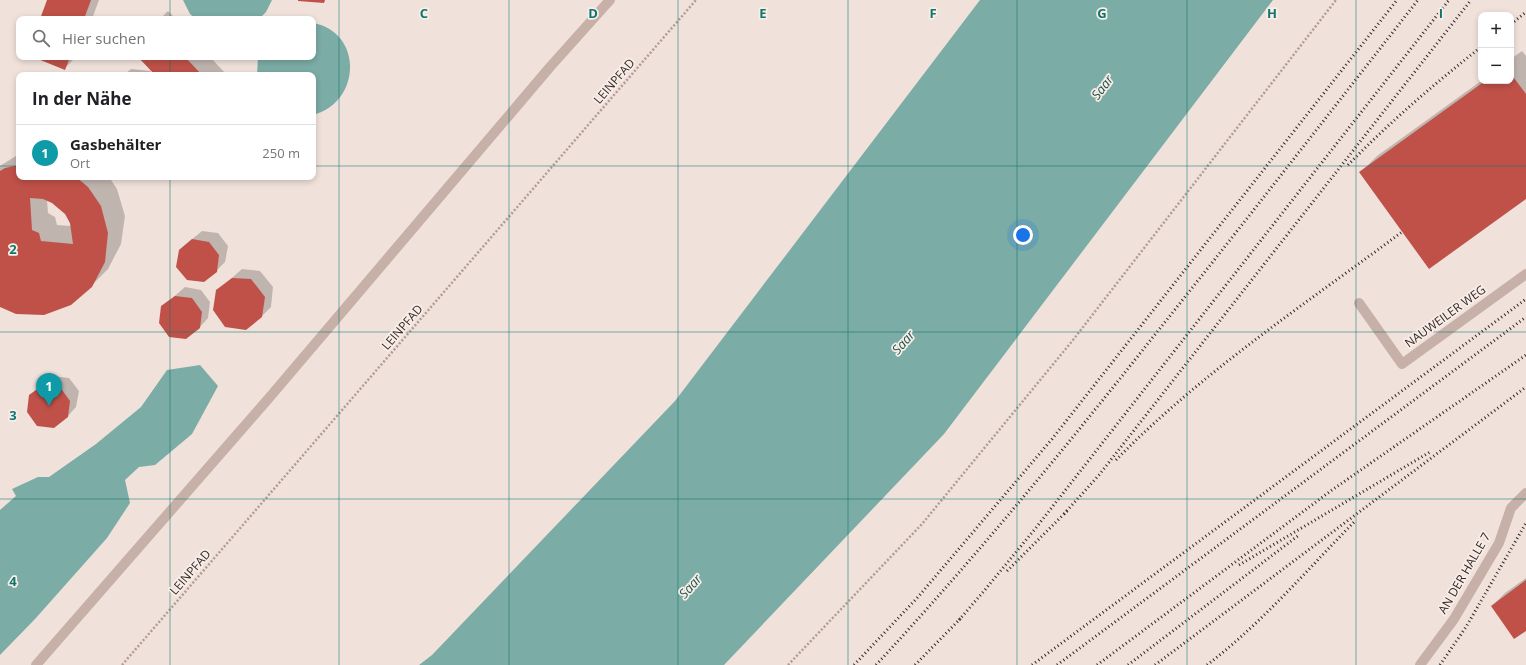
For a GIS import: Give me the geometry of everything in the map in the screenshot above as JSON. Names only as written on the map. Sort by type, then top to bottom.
[{"type":"lane","points":[[36,665],[270,398],[550,67],[610,0]]},
{"type":"lane","name":"NAUWEILER WEG","points":[[1359,302],[1402,364],[1526,274]]},
{"type":"lane","name":"AN DER HALLE 7","points":[[1420,665],[1454,619],[1499,543],[1512,508],[1526,493]]},
{"type":"path","name":"LEINPFAD","points":[[122,665],[696,0]]},
{"type":"path","points":[[788,665],[922,524],[1073,340],[1336,0]]},
{"type":"water","points":[[183,0],[272,0],[266,12],[262,16],[192,16]]},
{"type":"water","name":"Saar","points":[[980,0],[1273,0],[944,434],[724,665],[419,665],[432,655],[675,401]]},
{"type":"water","points":[[316,24],[329,29],[341,39],[348,53],[350,68],[348,83],[341,96],[329,108],[316,114],[316,72],[257,72],[258,60],[316,60]]},
{"type":"water","points":[[200,365],[218,386],[192,434],[155,465],[139,467],[125,480],[130,503],[107,538],[35,619],[0,655],[0,510],[16,496],[12,489],[38,477],[49,477],[96,444],[141,407],[167,370]]},
{"type":"building","points":[[47,0],[91,0],[85,16],[41,16]]},
{"type":"building","points":[[298,0],[325,0],[324,3]]},
{"type":"building","points":[[40,60],[69,60],[65,70]]},
{"type":"building","points":[[141,60],[188,60],[199,72],[152,72]]},
{"type":"building","points":[[1514,78],[1526,94],[1526,199],[1429,269],[1359,172],[1481,84],[1514,84]]},
{"type":"building","points":[[16,166],[16,180],[80,180],[88,187],[101,206],[108,233],[105,262],[92,287],[71,305],[44,315],[16,314],[0,307],[0,171],[5,168]],"holes":[[[30,198],[43,199],[52,203],[65,214],[70,223],[73,244],[41,241],[39,233],[32,230]]]},
{"type":"building","points":[[192,239],[209,242],[219,255],[217,272],[204,282],[187,280],[176,267],[179,250]]},
{"type":"building","points":[[232,278],[251,279],[265,297],[262,317],[246,330],[225,327],[213,310],[216,290]]},
{"type":"building","points":[[175,296],[192,298],[202,312],[200,328],[186,339],[169,337],[159,323],[161,306]]},
{"type":"building","points":[[43,385],[60,387],[70,401],[68,417],[54,428],[37,426],[27,412],[29,395]]},
{"type":"building","points":[[1526,580],[1526,631],[1514,639],[1491,606]]},
{"type":"railway","points":[[854,665],[918,597],[1052,439],[1397,0]]},
{"type":"railway","points":[[876,665],[985,543],[1089,417],[1418,0]]},
{"type":"railway","points":[[959,620],[1035,529],[1449,0]]},
{"type":"railway","points":[[1064,514],[1099,475],[1471,0]]},
{"type":"railway","points":[[1514,22],[1526,12]]},
{"type":"railway","points":[[1348,165],[1413,104],[1480,48]]},
{"type":"railway","points":[[1116,460],[1183,398],[1254,340],[1402,232]]},
{"type":"railway","points":[[1032,665],[1526,299]]},
{"type":"railway","points":[[1057,665],[1526,317]]},
{"type":"railway","points":[[1097,665],[1332,490],[1526,355]]},
{"type":"railway","points":[[1155,665],[1526,387]]},
{"type":"railway","points":[[1239,565],[1430,452]]},
{"type":"railway","points":[[1007,571],[1068,510]]},
{"type":"railway","points":[[1207,665],[1247,632],[1355,521]]},
{"type":"railway","points":[[1440,665],[1466,627],[1526,523]]},
{"type":"railway","points":[[1128,665],[1299,535]]},
{"type":"railway","points":[[915,665],[962,617]]},
{"type":"place","name":"Gasbehälter","points":[[49,406]]}]
